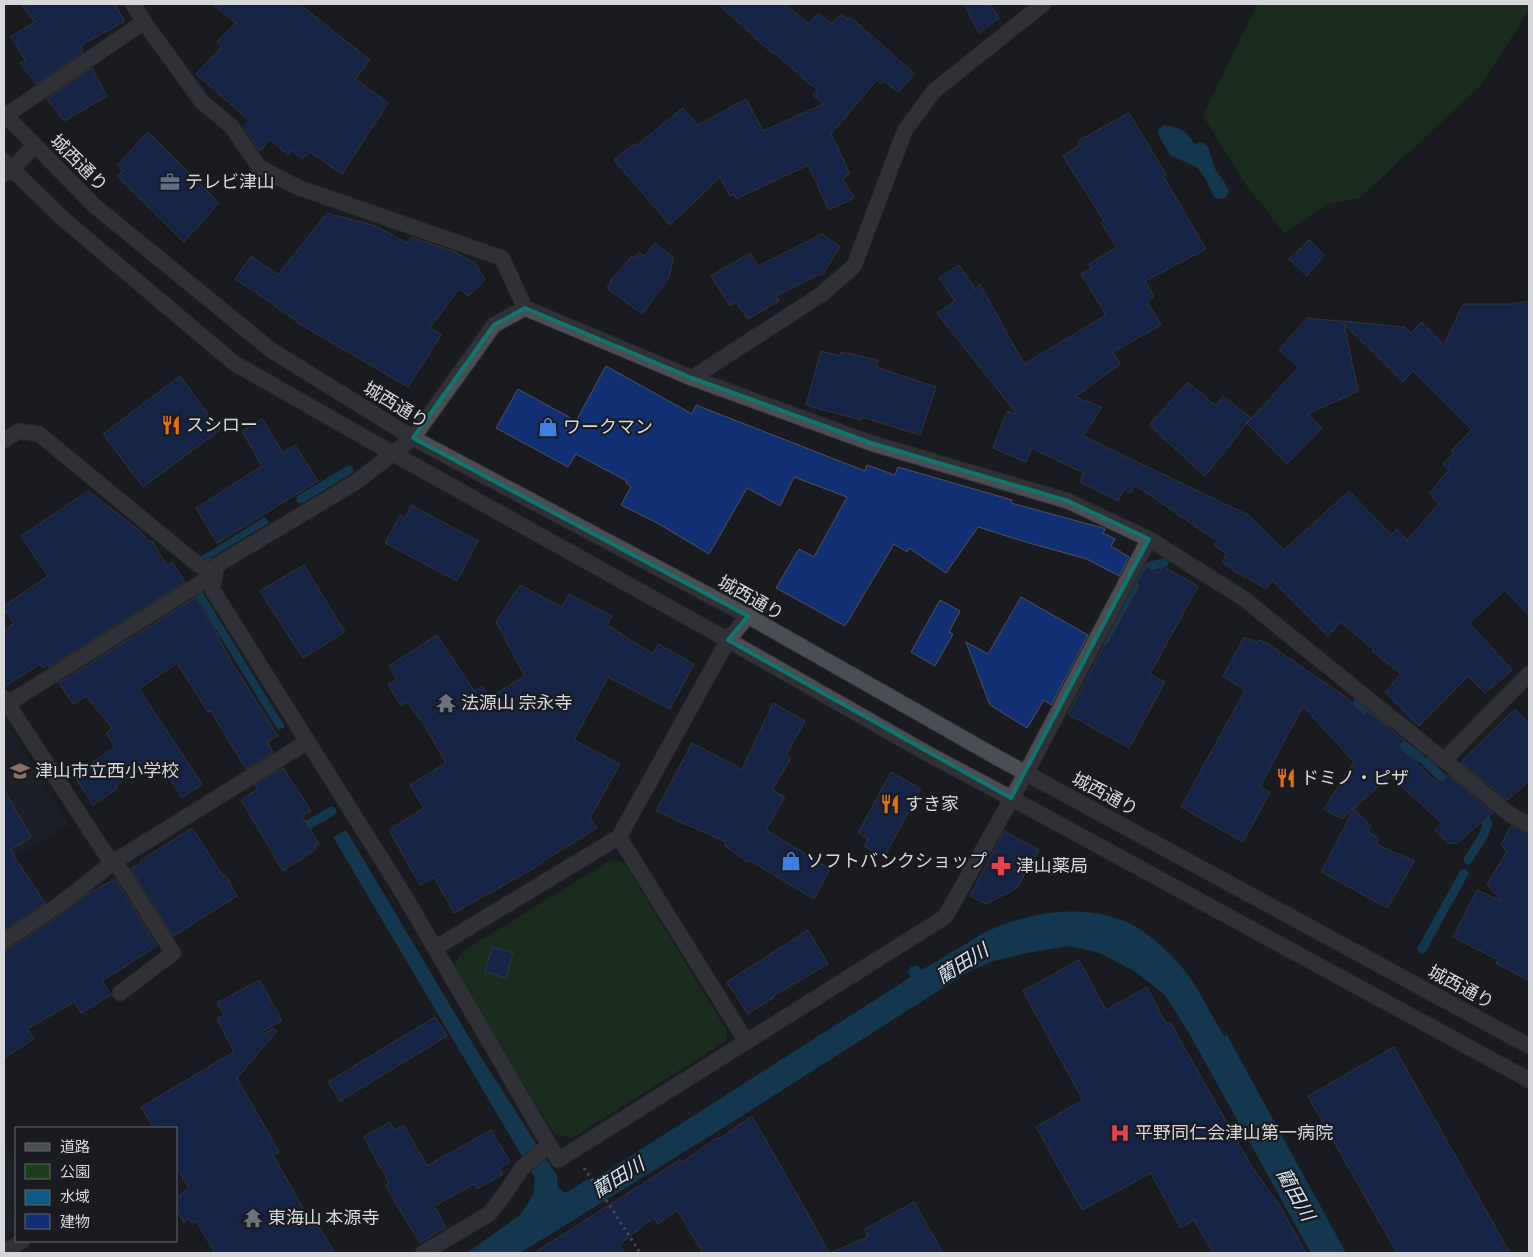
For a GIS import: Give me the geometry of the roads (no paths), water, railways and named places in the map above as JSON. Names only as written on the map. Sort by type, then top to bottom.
[{"type":"street","points":[[134,4],[144,22],[202,102],[231,126],[259,167],[297,187],[502,258],[525,308],[692,378],[871,443],[1068,501],[1149,539],[1243,598],[1508,813],[1529,825]]},
{"type":"street","points":[[692,378],[822,294],[854,266],[905,130],[934,91],[1043,4]]},
{"type":"street","points":[[4,116],[144,22]]},
{"type":"street","name":"城西通り","points":[[4,116],[96,207],[271,350],[413,438],[748,616],[998,758],[1529,1046]]},
{"type":"street","points":[[35,145],[7,168],[62,218],[234,363],[392,454],[728,640],[928,754],[1529,1080]]},
{"type":"street","points":[[525,308],[494,325],[413,438],[356,482],[217,565],[212,589],[404,895],[558,1160],[944,917],[1012,798],[1149,539]]},
{"type":"street","points":[[4,440],[19,431],[39,434],[196,563],[215,574]]},
{"type":"street","points":[[120,993],[173,953],[6,701],[215,574]]},
{"type":"street","points":[[434,948],[620,837],[728,640],[748,616]]},
{"type":"street","points":[[1444,760],[1529,674]]},
{"type":"street","points":[[4,940],[60,904],[114,862],[307,742]]},
{"type":"street","points":[[620,837],[746,1041]]},
{"type":"street","points":[[423,1253],[488,1214],[504,1195],[522,1168],[550,1145]]},
{"type":"street","points":[[4,1252],[20,1242]]},
{"type":"water","points":[[1163,125],[1182,130],[1189,135],[1194,144],[1201,142],[1208,146],[1215,169],[1229,192],[1225,198],[1218,199],[1214,197],[1198,168],[1170,155],[1159,136],[1158,130]]},
{"type":"water","points":[[265,517],[269,523],[212,557],[203,593],[285,727],[278,730],[194,594],[202,556]]},
{"type":"water","name":"藺田川","points":[[346,830],[482,1059],[557,1176],[558,1188],[566,1193],[586,1180],[596,1178],[911,977],[908,972],[910,967],[918,965],[922,970],[982,933],[1024,918],[1060,912],[1096,913],[1114,917],[1137,927],[1164,948],[1186,973],[1224,1036],[1227,1035],[1346,1253],[1311,1253],[1190,1035],[1165,995],[1136,972],[1099,953],[1070,946],[993,961],[968,972],[726,1126],[520,1253],[467,1253],[520,1215],[533,1195],[535,1178],[333,837]]},
{"type":"waterway","points":[[301,499],[349,470]]},
{"type":"waterway","points":[[1106,641],[1146,569],[1150,566],[1164,563]]},
{"type":"waterway","points":[[1358,702],[1384,724]]},
{"type":"waterway","points":[[1392,736],[1420,758]]},
{"type":"waterway","points":[[1426,762],[1451,786]]},
{"type":"waterway","points":[[298,831],[332,811]]},
{"type":"waterway","points":[[1468,860],[1487,826],[1486,819],[1480,811]]},
{"type":"waterway","points":[[1422,949],[1464,873]]},
{"type":"place","name":"テレビ津山","points":[[170,182]]},
{"type":"place","name":"スシロー","points":[[171,425]]},
{"type":"place","name":"ワークマン","points":[[548,427]]},
{"type":"place","name":"法源山 宗永寺","points":[[446,703]]},
{"type":"place","name":"津山市立西小学校","points":[[20,771]]},
{"type":"place","name":"ドミノ・ピザ","points":[[1286,778]]},
{"type":"place","name":"すき家","points":[[890,804]]},
{"type":"place","name":"ソフトバンクショップ","points":[[791,861]]},
{"type":"place","name":"津山薬局","points":[[1001,866]]},
{"type":"place","name":"平野同仁会津山第一病院","points":[[1120,1133]]},
{"type":"place","name":"東海山 本源寺","points":[[253,1218]]}]
